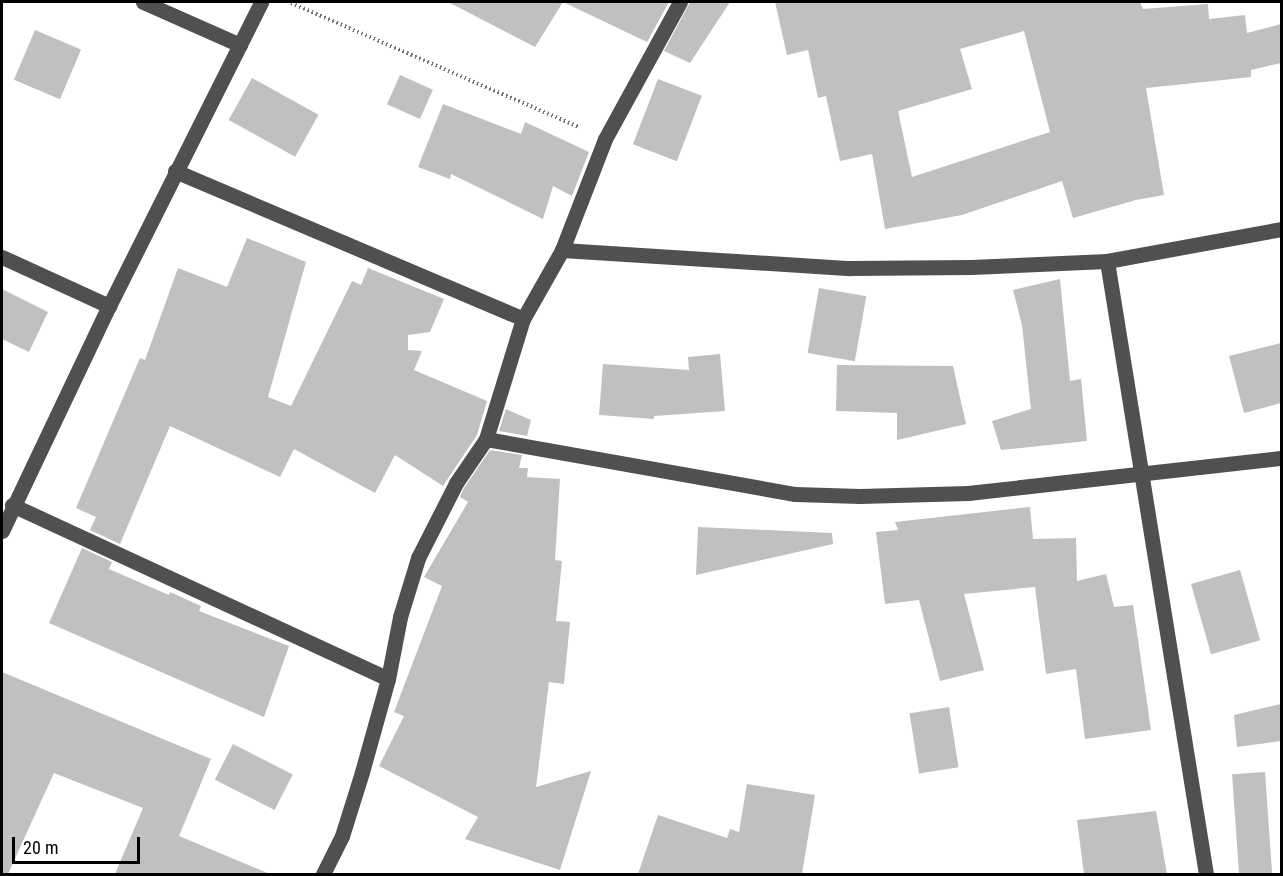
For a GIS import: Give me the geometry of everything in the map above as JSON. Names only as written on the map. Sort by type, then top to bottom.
[{"type":"street","points":[[143,2],[240,45]]},
{"type":"street","points":[[2,531],[12,505],[109,306],[261,2]]},
{"type":"street","points":[[323,874],[342,836],[387,679],[400,617],[418,558],[456,483],[486,439],[523,319],[562,250],[605,139],[680,2]]},
{"type":"street","points":[[176,171],[523,319]]},
{"type":"street","points":[[562,250],[850,268],[971,267],[1107,261],[1281,229]]},
{"type":"street","points":[[2,257],[109,306]]},
{"type":"street","points":[[1107,261],[1206,874]]},
{"type":"street","points":[[486,439],[795,494],[860,496],[968,493],[1281,458]]},
{"type":"street","points":[[12,505],[387,679]]},
{"type":"path","points":[[288,2],[605,139]]},
{"type":"building","points":[[448,2],[563,2],[535,47]]},
{"type":"building","points":[[563,2],[669,2],[647,42]]},
{"type":"building","points":[[690,2],[730,2],[690,63],[664,51]]},
{"type":"building","points":[[775,2],[1140,2],[1143,9],[1208,4],[1209,19],[1245,15],[1247,33],[1281,24],[1281,63],[1251,70],[1251,77],[1146,88],[1164,195],[1136,200],[1073,218],[1062,181],[962,215],[885,229],[872,154],[840,161],[826,96],[818,98],[808,50],[787,55]],"holes":[[[1024,31],[1050,132],[912,177],[898,111],[972,89],[960,49]]]},
{"type":"building","points":[[35,30],[81,50],[60,99],[14,80]]},
{"type":"building","points":[[400,75],[433,90],[420,119],[387,104]]},
{"type":"building","points":[[252,78],[318,115],[295,157],[229,120]]},
{"type":"building","points":[[658,79],[702,96],[677,161],[633,144]]},
{"type":"building","points":[[443,104],[521,134],[525,122],[589,152],[572,196],[553,186],[543,219],[451,174],[450,179],[418,167]]},
{"type":"building","points":[[247,238],[306,262],[268,397],[291,406],[352,281],[361,285],[368,268],[444,299],[430,332],[408,335],[408,350],[422,351],[414,370],[487,401],[477,435],[443,486],[395,455],[375,493],[294,449],[280,477],[170,426],[120,544],[90,530],[96,517],[76,508],[140,358],[145,360],[178,268],[227,287]]},
{"type":"building","points":[[1060,279],[1070,381],[1081,379],[1087,441],[1001,450],[992,421],[1031,409],[1022,325],[1013,290]]},
{"type":"building","points":[[819,288],[866,296],[855,361],[808,353]]},
{"type":"building","points":[[2,289],[48,312],[29,352],[2,339]]},
{"type":"building","points":[[1281,343],[1281,403],[1244,413],[1229,356]]},
{"type":"building","points":[[720,354],[725,411],[654,416],[654,419],[599,415],[603,364],[689,370],[688,357]]},
{"type":"building","points":[[837,365],[953,366],[966,424],[897,440],[897,413],[836,411]]},
{"type":"building","points":[[506,409],[531,420],[527,436],[499,431]]},
{"type":"building","points":[[490,450],[522,455],[519,468],[528,468],[527,477],[560,479],[555,560],[562,561],[556,621],[570,622],[564,684],[549,682],[536,787],[591,771],[560,870],[465,839],[478,817],[379,766],[404,716],[394,712],[442,586],[424,577],[468,502],[460,497],[464,488]]},
{"type":"building","points":[[1030,507],[1033,539],[1076,538],[1077,581],[1106,574],[1114,607],[1133,605],[1151,730],[1085,739],[1076,669],[1046,674],[1035,587],[964,594],[984,670],[940,681],[919,600],[885,604],[876,532],[898,530],[895,522]]},
{"type":"building","points":[[698,527],[832,533],[833,544],[696,575]]},
{"type":"building","points":[[82,548],[112,562],[109,569],[201,606],[199,611],[289,646],[264,717],[49,623]]},
{"type":"building","points":[[1240,570],[1260,640],[1211,654],[1191,584]]},
{"type":"building","points":[[2,672],[211,759],[179,836],[270,874],[115,874],[143,808],[54,773],[8,874],[2,874]]},
{"type":"building","points":[[1281,704],[1281,741],[1237,747],[1234,715]]},
{"type":"building","points":[[949,707],[959,767],[919,774],[909,713]]},
{"type":"building","points":[[233,744],[293,774],[275,810],[215,780]]},
{"type":"building","points":[[1265,772],[1272,874],[1239,874],[1232,774]]},
{"type":"building","points":[[747,784],[815,795],[802,874],[638,874],[658,815],[727,838],[730,829],[739,832]]},
{"type":"building","points":[[1156,811],[1167,874],[1084,874],[1077,820]]}]
